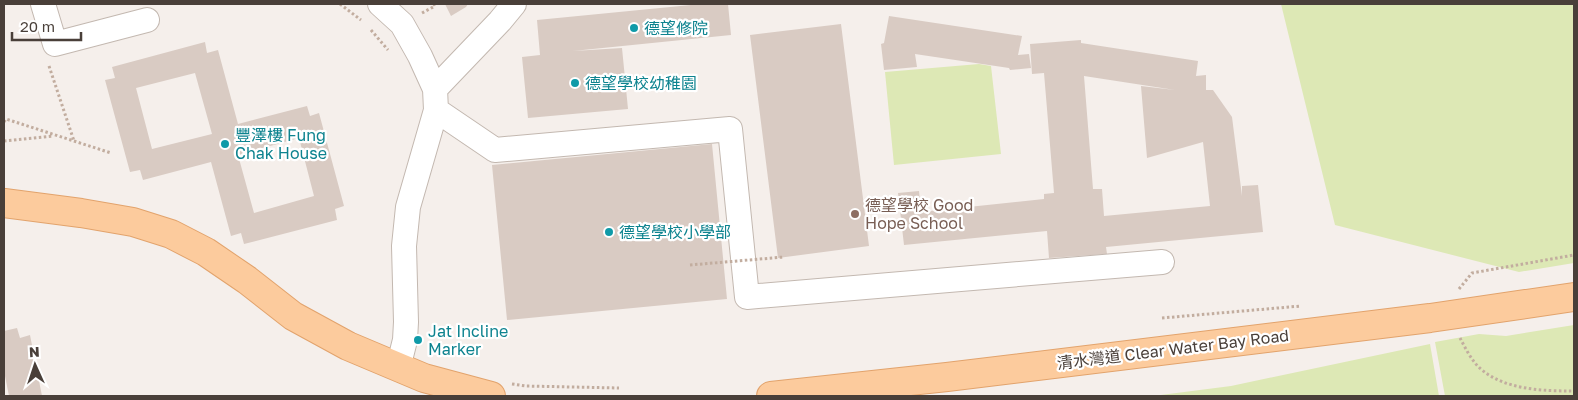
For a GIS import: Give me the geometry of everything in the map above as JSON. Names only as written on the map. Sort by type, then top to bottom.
[{"type":"main road","points":[[4,203],[133,222],[171,234],[206,252],[247,280],[293,316],[348,346],[398,368],[432,380],[500,390]]},
{"type":"main road","name":"清水灣道 Clear Water Bay Road","points":[[771,396],[947,377],[1430,318],[1574,297]]},
{"type":"street","points":[[43,4],[55,44],[147,20]]},
{"type":"street","points":[[380,4],[402,24],[420,56],[435,100],[495,150],[730,129],[747,297],[1162,262]]},
{"type":"street","points":[[398,368],[405,340],[404,246],[408,207],[435,100],[514,4]]},
{"type":"path","points":[[422,13],[435,6],[434,4]]},
{"type":"path","points":[[46,59],[74,141]]},
{"type":"path","points":[[4,122],[6,119],[110,153]]},
{"type":"path","points":[[4,141],[56,136]]},
{"type":"path","points":[[1458,289],[1472,273],[1574,255]]},
{"type":"path","points":[[690,265],[784,257]]},
{"type":"path","points":[[1162,318],[1310,305]]},
{"type":"path","points":[[1457,333],[1470,357],[1482,370],[1499,380],[1518,386],[1546,391],[1574,392]]},
{"type":"path","points":[[500,390],[526,386],[619,388]]},
{"type":"green space","points":[[1281,4],[1574,4],[1574,263],[1519,272],[1335,225]]},
{"type":"green space","points":[[979,64],[991,66],[1001,154],[894,165],[885,72]]},
{"type":"green space","points":[[1574,325],[1574,396],[1445,396],[1435,342],[1479,334],[1506,336]]},
{"type":"green space","points":[[1430,344],[1439,396],[1153,396],[1231,386]]},
{"type":"building","points":[[445,4],[468,4],[451,16]]},
{"type":"building","points":[[701,4],[728,4],[731,35],[573,51],[622,48],[628,109],[528,118],[522,57],[540,55],[537,20]]},
{"type":"building","points":[[889,16],[1022,36],[1018,55],[1029,54],[1031,68],[1010,70],[1009,68],[915,54],[917,67],[884,70],[881,44],[884,43]]},
{"type":"building","points":[[841,24],[869,246],[778,258],[750,35]]},
{"type":"building","points":[[1081,40],[1081,43],[1198,61],[1196,76],[1206,75],[1206,90],[1213,90],[1232,117],[1242,196],[1242,186],[1258,185],[1263,232],[1106,247],[1107,254],[1049,258],[1047,231],[904,245],[898,193],[919,191],[921,212],[1044,199],[1044,194],[1054,193],[1044,73],[1032,74],[1030,44]],"holes":[[[1084,76],[1175,90],[1141,86],[1147,158],[1203,142],[1210,206],[1104,216],[1102,189],[1093,189]]]},
{"type":"building","name":"豐澤樓 Fung Chak House","points":[[205,42],[207,53],[218,50],[238,124],[307,106],[310,116],[319,113],[344,206],[335,209],[337,220],[244,244],[241,233],[231,236],[211,162],[143,180],[140,170],[130,172],[105,80],[115,78],[112,67]],"holes":[[[195,73],[212,134],[152,149],[136,88]],[[299,138],[314,196],[254,213],[238,155]]]},
{"type":"building","name":"德望學校小學部","points":[[712,144],[727,299],[507,320],[492,165]]},
{"type":"building","points":[[17,328],[20,338],[30,335],[42,396],[9,396],[4,371],[4,331]]},
{"type":"place","name":"德望修院","points":[[634,28]]},
{"type":"place","name":"德望學校幼稚園","points":[[575,83]]},
{"type":"place","name":"豐澤樓 Fung Chak House","points":[[225,144]]},
{"type":"place","name":"德望學校 Good Hope School","points":[[855,214]]},
{"type":"place","name":"德望學校小學部","points":[[609,232]]},
{"type":"place","name":"Jat Incline Marker","points":[[418,340]]}]
